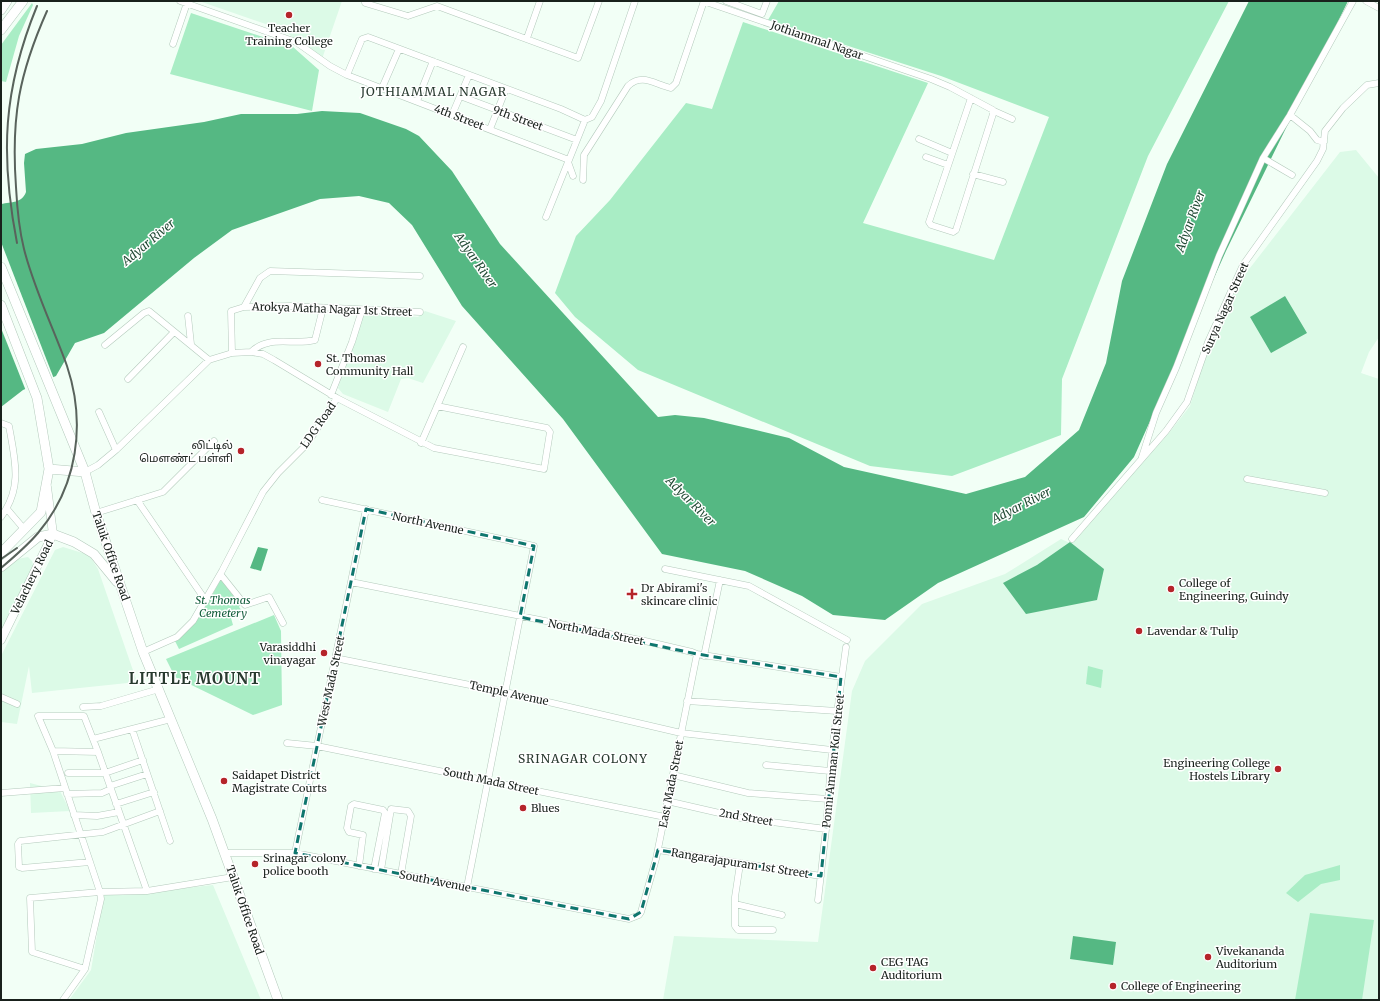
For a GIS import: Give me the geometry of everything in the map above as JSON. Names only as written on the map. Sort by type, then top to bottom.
[{"type":"main road","points":[[1,10],[7,1]]},
{"type":"main road","points":[[1,30],[23,1]]},
{"type":"main road","name":"Taluk Office Road","points":[[1,267],[85,472],[96,513],[143,652],[212,819],[278,1000]]},
{"type":"main road","points":[[1,305],[37,398],[49,469],[47,487],[41,512],[1,553]]},
{"type":"main road","points":[[49,469],[85,472]]},
{"type":"main road","name":"Velachery Road","points":[[1,640],[52,534],[47,487]]},
{"type":"main road","points":[[1,567],[38,537],[52,534],[74,542],[94,554],[121,587]]},
{"type":"street","name":"4th Street","points":[[180,1],[296,42],[330,66],[347,75],[490,129],[569,161]]},
{"type":"street","points":[[365,1],[365,3],[375,7],[408,16],[438,3],[578,58],[598,1]]},
{"type":"street","points":[[527,38],[540,1]]},
{"type":"street","points":[[347,75],[364,38],[368,37],[585,120],[592,117],[601,101],[635,1]]},
{"type":"street","points":[[583,180],[584,156],[628,86],[635,80],[641,79],[671,88],[676,83],[704,1]]},
{"type":"street","name":"Jothiammal Nagar","points":[[704,1],[950,86],[994,111],[1012,119]]},
{"type":"street","points":[[726,1],[762,14],[767,1]]},
{"type":"street","points":[[1141,461],[1156,413],[1176,368],[1219,256],[1263,158],[1290,115],[1353,1]]},
{"type":"street","points":[[1366,1],[1379,8]]},
{"type":"street","points":[[173,44],[187,3]]},
{"type":"street","points":[[382,88],[399,49]]},
{"type":"street","points":[[417,101],[433,61]]},
{"type":"street","points":[[452,115],[469,75]]},
{"type":"street","name":"Surya Nagar Street","points":[[1072,539],[1166,432],[1188,402],[1208,342],[1243,265],[1317,161],[1323,149],[1323,137],[1325,131],[1342,108],[1367,85],[1379,83]]},
{"type":"street","points":[[490,129],[506,89]]},
{"type":"street","name":"9th Street","points":[[460,96],[577,140]]},
{"type":"street","points":[[971,98],[929,220],[931,225],[953,232],[955,231],[994,111]]},
{"type":"street","points":[[1290,115],[1310,131],[1317,140],[1324,142]]},
{"type":"street","points":[[546,216],[585,120]]},
{"type":"street","points":[[919,139],[952,153]]},
{"type":"street","points":[[926,157],[948,165]]},
{"type":"street","points":[[1263,158],[1292,175]]},
{"type":"street","points":[[569,161],[573,176]]},
{"type":"street","points":[[974,174],[1003,182]]},
{"type":"street","points":[[232,353],[231,310],[244,307],[260,278],[270,271],[420,276]]},
{"type":"street","name":"Arokya Matha Nagar 1st Street","points":[[244,307],[291,306],[420,312]]},
{"type":"street","points":[[251,352],[257,346],[269,342],[315,340],[324,308]]},
{"type":"street","points":[[331,395],[352,342],[362,310]]},
{"type":"street","points":[[105,345],[147,311],[152,312],[174,332],[192,344],[209,360]]},
{"type":"street","points":[[188,316],[192,344]]},
{"type":"street","points":[[128,379],[174,332]]},
{"type":"street","points":[[421,443],[463,347]]},
{"type":"street","name":"LDG Road","points":[[85,472],[98,465],[116,450],[209,360],[232,353],[251,352],[263,354],[337,398],[307,444],[278,473],[263,492],[221,575],[193,622],[176,637],[143,652]]},
{"type":"street","points":[[337,398],[421,443],[434,448],[544,469],[550,432],[547,428],[437,406]]},
{"type":"street","points":[[99,412],[116,450]]},
{"type":"street","points":[[1,423],[9,426],[16,475],[16,483],[7,509],[1,517]]},
{"type":"street","points":[[96,513],[163,492],[214,441]]},
{"type":"street","points":[[1247,479],[1325,493]]},
{"type":"street","points":[[138,500],[206,601]]},
{"type":"street","name":"North Avenue","points":[[322,500],[534,546],[520,617]]},
{"type":"street","points":[[7,509],[24,529]]},
{"type":"street","name":"West Mada Street","points":[[295,853],[366,509]]},
{"type":"street","points":[[665,569],[749,586],[847,640]]},
{"type":"street","points":[[221,575],[245,605],[269,596],[283,623]]},
{"type":"street","points":[[704,656],[720,580]]},
{"type":"street","name":"North Mada Street","points":[[351,582],[645,641],[704,656],[841,677]]},
{"type":"street","points":[[467,887],[520,617]]},
{"type":"street","name":"Ponni Amman Koil Street","points":[[818,900],[826,829],[832,750],[846,647]]},
{"type":"street","name":"East Mada Street","points":[[641,912],[658,850],[697,654]]},
{"type":"street","name":"Temple Avenue","points":[[335,658],[505,692],[681,733],[832,750]]},
{"type":"street","points":[[84,707],[101,706],[159,689]]},
{"type":"street","points":[[1,697],[17,704]]},
{"type":"street","points":[[687,701],[837,711]]},
{"type":"street","points":[[63,1000],[85,970],[101,899],[100,892],[53,751],[38,716],[84,716],[106,773],[147,891]]},
{"type":"street","points":[[93,739],[171,719]]},
{"type":"street","points":[[132,729],[170,841]]},
{"type":"street","name":"South Mada Street","points":[[287,743],[317,746],[665,817]]},
{"type":"street","points":[[53,751],[98,752]]},
{"type":"street","points":[[68,773],[106,773],[143,760]]},
{"type":"street","points":[[766,765],[830,771]]},
{"type":"street","points":[[1,793],[66,791],[102,793],[110,788],[147,774]]},
{"type":"street","points":[[673,775],[748,793],[828,799]]},
{"type":"street","points":[[116,804],[154,792]]},
{"type":"street","name":"2nd Street","points":[[667,801],[741,818],[826,829]]},
{"type":"street","points":[[358,866],[363,835],[349,832],[347,828],[351,806],[354,804],[384,811],[374,869]]},
{"type":"street","points":[[381,870],[390,812],[393,809],[400,810],[408,812],[411,816],[401,874]]},
{"type":"street","points":[[90,862],[22,868],[19,867],[18,844],[20,841],[103,832],[123,823],[160,811]]},
{"type":"street","points":[[74,815],[97,816],[119,812]]},
{"type":"street","name":"Rangarajapuram 1st Street","points":[[658,850],[821,876]]},
{"type":"street","name":"South Avenue","points":[[225,853],[295,853],[629,919],[639,915],[641,912]]},
{"type":"street","points":[[740,864],[735,904],[736,929],[773,930]]},
{"type":"street","points":[[85,970],[32,952],[30,898],[100,892],[147,891],[233,877]]},
{"type":"street","points":[[735,904],[766,910],[782,915]]},
{"type":"highlighted area","points":[[366,509],[534,546],[520,617],[697,654],[841,677],[821,876],[658,850],[641,912],[629,919],[295,853]]},
{"type":"shaded area","name":"Teacher Training College","points":[[199,1],[342,1],[322,59],[283,30]]},
{"type":"shaded area","name":"College of Engineering, Guindy","points":[[1356,150],[1379,178],[1379,337],[1369,352],[1361,373],[1379,379],[1379,1000],[663,1000],[674,936],[818,942],[852,691],[865,661],[922,604],[1005,574],[1061,539],[1070,543],[1169,433],[1190,406],[1211,338],[1243,277],[1340,152]]},
{"type":"shaded area","points":[[425,311],[456,321],[423,383],[408,378],[401,379],[388,412],[343,394],[338,388],[363,313],[418,317]]},
{"type":"shaded area","points":[[63,547],[89,555],[98,569],[137,682],[32,693],[29,666],[17,724],[1,722],[1,656],[55,550]]},
{"type":"shaded area","points":[[28,557],[32,561],[34,570],[1,630],[1,573],[17,559]]},
{"type":"shaded area","points":[[30,783],[60,791],[70,811],[31,813]]},
{"type":"shaded area","points":[[213,885],[261,1000],[69,1000],[91,970],[104,893],[140,893]]},
{"type":"green space","points":[[779,1],[1229,1],[1148,156],[1062,379],[1061,435],[952,476],[870,466],[638,370],[575,317],[555,293],[576,236],[610,200],[686,103],[712,109],[743,22],[928,83],[863,223],[994,260],[1049,117],[941,76],[768,20]]},
{"type":"green space","points":[[32,3],[33,5],[19,36],[6,82],[1,81],[1,45]]},
{"type":"green space","points":[[191,13],[293,47],[319,70],[312,111],[170,74]]},
{"type":"green space","name":"St. Thomas Cemetery","points":[[221,579],[240,605],[239,607],[243,612],[231,618],[233,625],[179,649],[175,641],[190,628],[196,620],[207,605]]},
{"type":"green space","points":[[274,615],[281,631],[282,705],[253,715],[175,677],[166,659]]},
{"type":"green space","points":[[1088,666],[1103,670],[1101,688],[1086,684]]},
{"type":"green space","points":[[1340,865],[1340,880],[1321,884],[1298,902],[1286,893],[1305,875]]},
{"type":"green space","points":[[1310,913],[1374,920],[1362,1000],[1295,1000]]},
{"type":"water","name":"Adyar River","points":[[1249,1],[1348,1],[1226,251],[1134,457],[1084,517],[938,583],[885,620],[833,615],[802,596],[745,571],[662,554],[563,419],[462,306],[412,225],[389,203],[359,196],[320,199],[232,230],[194,258],[104,333],[75,343],[56,376],[23,390],[1,407],[1,204],[19,200],[26,192],[24,163],[25,154],[36,149],[82,144],[126,133],[204,122],[241,114],[297,114],[322,111],[360,113],[406,129],[419,136],[452,171],[500,244],[658,417],[675,415],[704,418],[789,438],[844,467],[966,494],[1025,477],[1079,430],[1106,363],[1122,281],[1167,164]]},
{"type":"water","points":[[1285,296],[1307,333],[1271,353],[1250,317]]},
{"type":"water","points":[[1070,542],[1104,569],[1097,600],[1026,614],[1003,583],[1037,565]]},
{"type":"water","points":[[258,547],[268,549],[261,571],[250,568]]},
{"type":"water","points":[[1073,936],[1116,942],[1113,965],[1070,959]]},
{"type":"pier","points":[[1,242],[54,379],[26,391],[1,328]]},
{"type":"railway","points":[[17,243],[8,181],[8,123],[11,94],[17,66],[37,6]]},
{"type":"railway","points":[[1,568],[34,538],[52,515],[70,475],[75,453],[77,431],[73,388],[67,366],[28,264],[18,218],[15,162],[16,117],[19,96],[30,55],[47,11]]},
{"type":"railway","points":[[1,559],[17,548]]},
{"type":"place","name":"Teacher Training College","points":[[289,15]]},
{"type":"place","name":"St. Thomas Community Hall","points":[[318,364]]},
{"type":"place","name":"லிட்டில் மௌண்ட் பள்ளி","points":[[241,451]]},
{"type":"place","name":"College of Engineering, Guindy","points":[[1171,589]]},
{"type":"place","name":"Dr Abirami's skincare clinic","points":[[632,594]]},
{"type":"place","name":"Lavendar & Tulip","points":[[1139,631]]},
{"type":"place","name":"Varasiddhi vinayagar","points":[[324,653]]},
{"type":"place","name":"Engineering College Hostels Library","points":[[1278,769]]},
{"type":"place","name":"Saidapet District Magistrate Courts","points":[[224,781]]},
{"type":"place","name":"Blues","points":[[523,808]]},
{"type":"place","name":"Srinagar colony police booth","points":[[255,864]]},
{"type":"place","name":"Vivekananda Auditorium","points":[[1208,957]]},
{"type":"place","name":"CEG TAG Auditorium","points":[[873,968]]},
{"type":"place","name":"College of Engineering","points":[[1113,986]]},
{"type":"district","name":"JOTHIAMMAL NAGAR","points":[[434,91]]},
{"type":"district","name":"LITTLE MOUNT","points":[[195,678]]},
{"type":"district","name":"SRINAGAR COLONY","points":[[583,758]]}]
